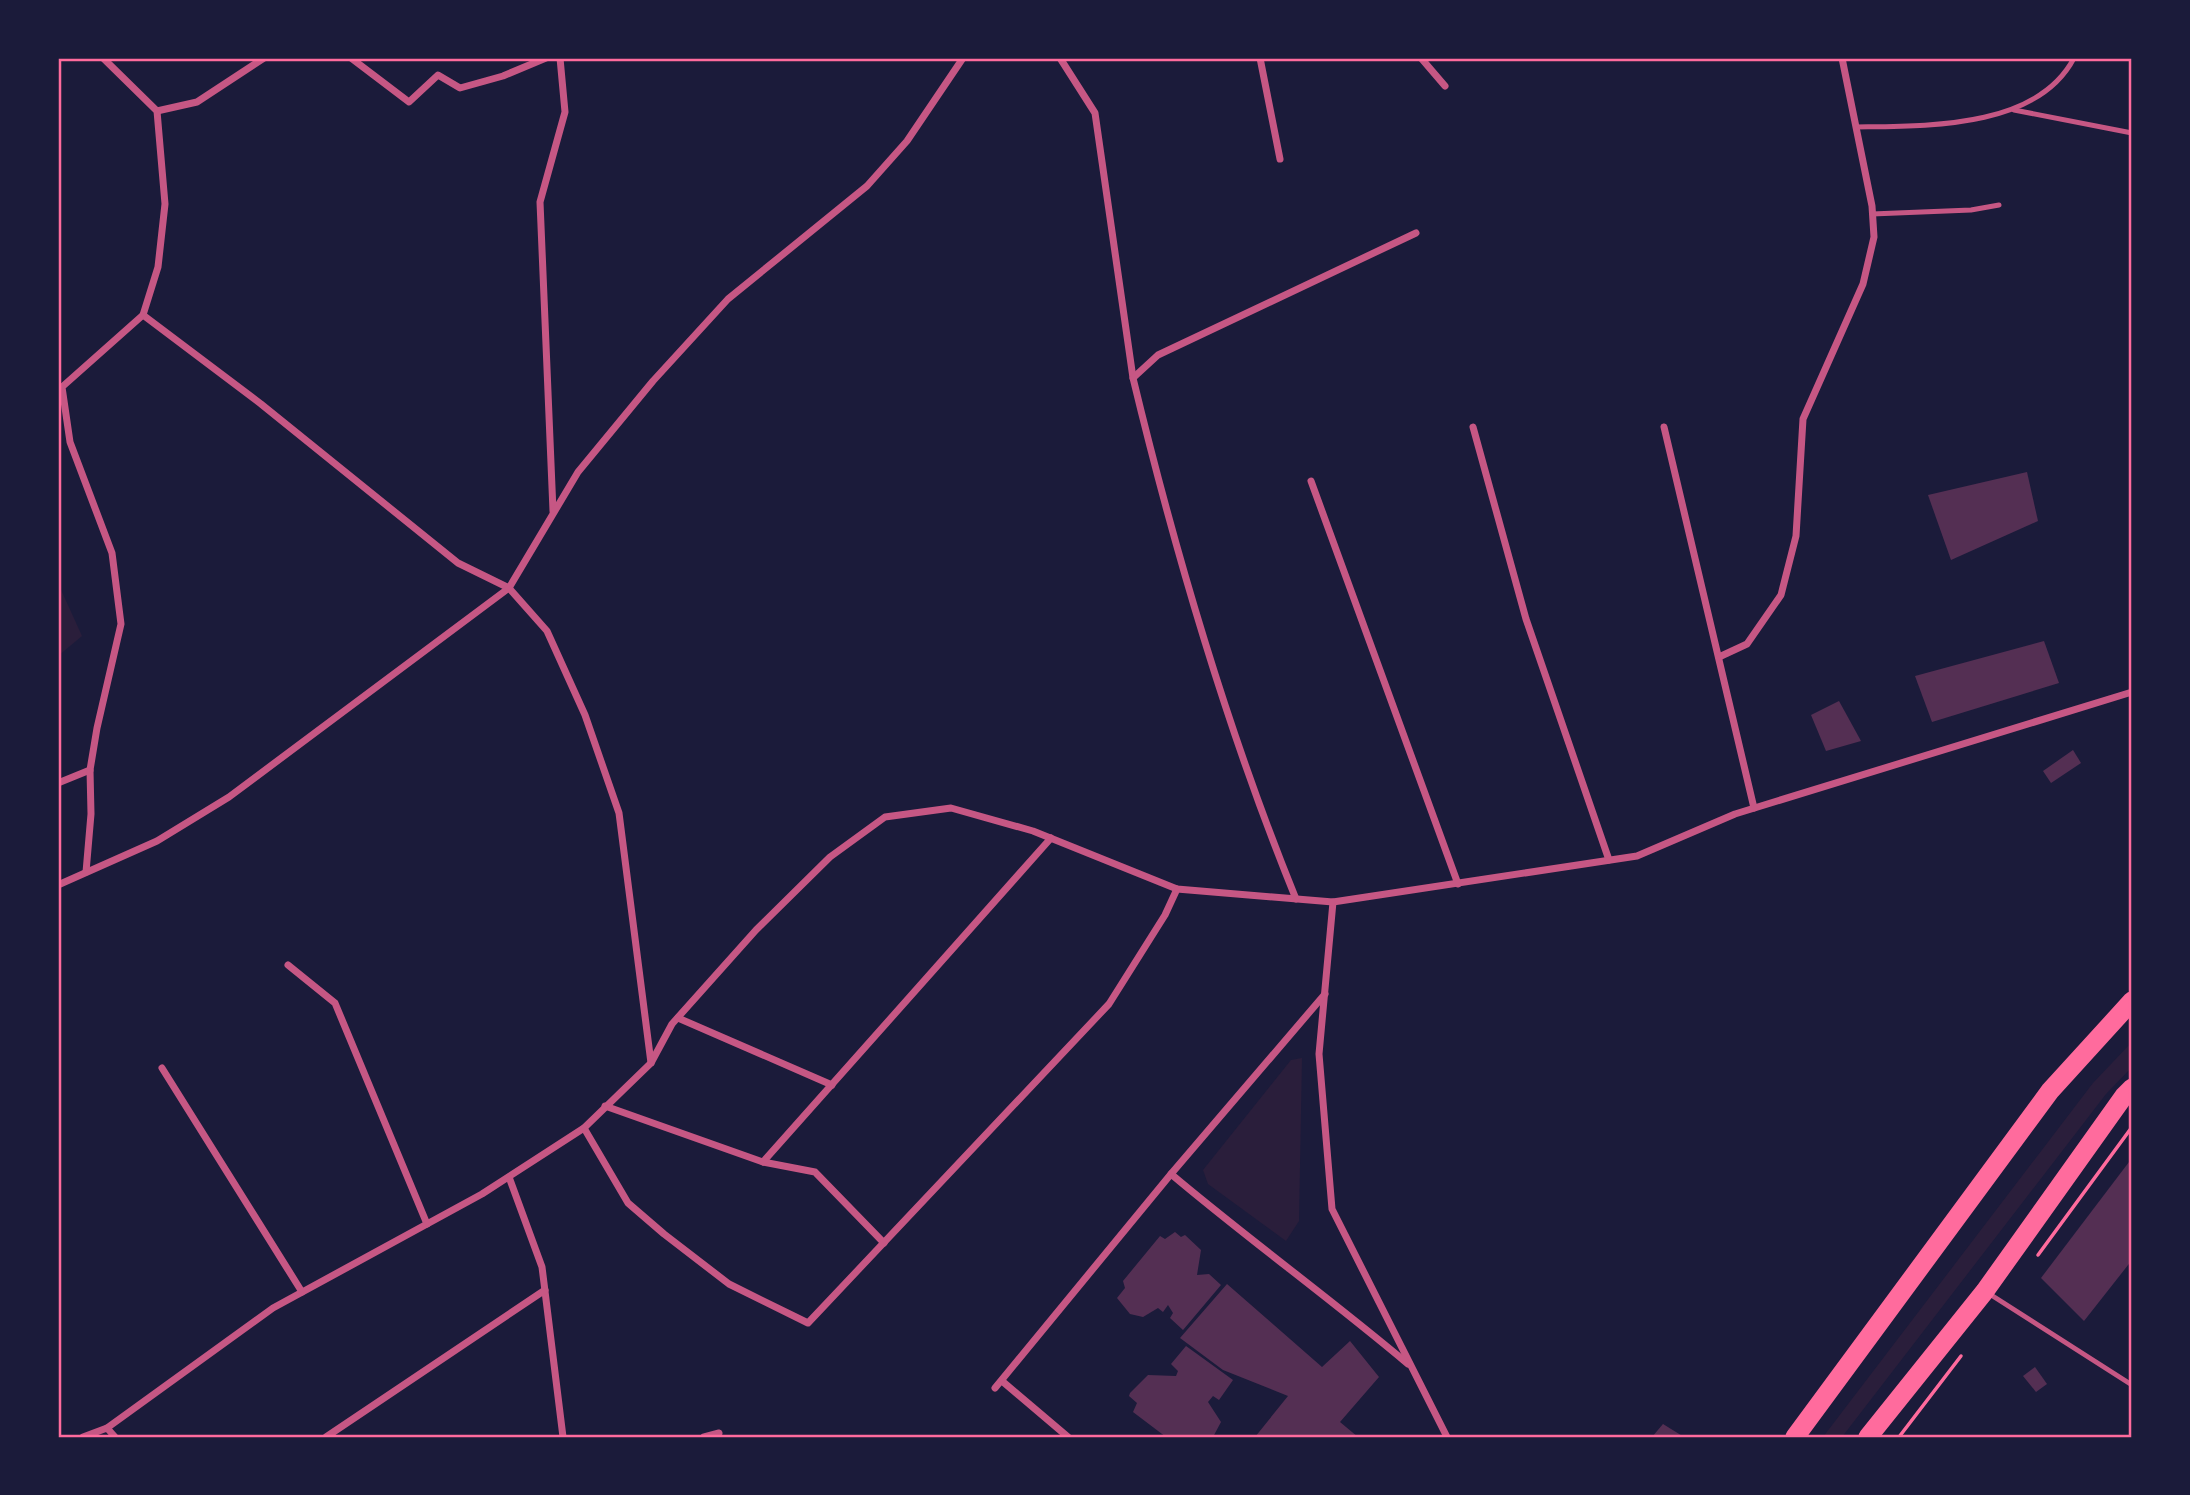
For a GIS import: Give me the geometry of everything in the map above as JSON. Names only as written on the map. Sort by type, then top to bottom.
[{"type":"highway","points":[[1795,1437],[2050,1091],[2132,1001]]},
{"type":"highway","points":[[1873,1435],[1985,1291],[2132,1088]]},
{"type":"street","points":[[86,872],[91,814],[90,770],[121,624],[112,554],[70,442],[62,387],[143,314],[158,267],[165,204],[157,111],[103,58]]},
{"type":"street","points":[[157,111],[197,102],[264,58]]},
{"type":"street","points":[[351,58],[409,102],[438,75],[460,88],[503,76],[545,58]]},
{"type":"street","points":[[553,512],[540,202],[565,112],[560,58]]},
{"type":"street","points":[[58,885],[157,841],[229,797],[509,587],[578,472],[653,381],[728,299],[867,186],[907,141],[963,58]]},
{"type":"street","points":[[1060,58],[1095,113],[1133,378],[1166,517],[1211,668],[1257,804],[1296,899]]},
{"type":"street","points":[[1260,58],[1280,159]]},
{"type":"street","points":[[1421,58],[1445,86]]},
{"type":"street","points":[[1719,657],[1747,644],[1781,595],[1796,536],[1803,419],[1863,284],[1874,237],[1842,58]]},
{"type":"street","points":[[1133,378],[1158,355],[1416,233]]},
{"type":"street","points":[[143,314],[261,404],[458,563],[509,587],[547,631],[585,715],[619,813],[651,1063]]},
{"type":"street","points":[[1472,428],[1526,619],[1609,860]]},
{"type":"street","points":[[1664,428],[1754,808]]},
{"type":"street","points":[[1311,481],[1458,884]]},
{"type":"street","points":[[83,1437],[107,1429],[273,1308],[509,1177],[584,1128],[651,1063],[678,1018],[756,930],[830,857],[885,817],[951,808],[1051,838],[1177,889],[1333,902],[1637,856],[1754,808],[2132,692]]},
{"type":"street","points":[[58,783],[90,770]]},
{"type":"street","points":[[763,1163],[1051,838]]},
{"type":"street","points":[[584,1128],[628,1203],[729,1284],[808,1323],[1109,1004],[1165,915],[1177,889]]},
{"type":"street","points":[[1333,902],[1319,1054],[1332,1209],[1447,1437]]},
{"type":"street","points":[[288,965],[335,1003],[427,1224]]},
{"type":"street","points":[[995,1388],[1171,1174],[1325,995]]},
{"type":"street","points":[[678,1018],[832,1085]]},
{"type":"street","points":[[162,1068],[302,1292]]},
{"type":"street","points":[[606,1106],[763,1163],[814,1172],[884,1243]]},
{"type":"street","points":[[1171,1174],[1226,1221],[1326,1295],[1412,1367]]},
{"type":"street","points":[[509,1177],[542,1267],[562,1437]]},
{"type":"street","points":[[326,1437],[545,1290]]},
{"type":"street","points":[[1002,1381],[1068,1437]]},
{"type":"street","points":[[107,1429],[115,1437]]},
{"type":"street","points":[[704,1437],[719,1433]]},
{"type":"lane","points":[[1856,127],[1930,126],[2014,110],[2048,90],[2067,71],[2074,58]]},
{"type":"lane","points":[[2014,110],[2132,133]]},
{"type":"lane","points":[[1872,214],[1971,210],[1998,205]]},
{"type":"lane","points":[[1985,1291],[2132,1385]]},
{"type":"shaded area","points":[[58,583],[82,636],[58,656]]},
{"type":"shaded area","points":[[2132,1042],[2132,1067],[2106,1094],[1842,1437],[1823,1437],[2093,1083]]},
{"type":"shaded area","points":[[1302,1058],[1299,1221],[1286,1241],[1208,1184],[1203,1170],[1291,1060]]},
{"type":"building","points":[[2027,472],[2038,521],[1951,560],[1928,495]]},
{"type":"building","points":[[2044,641],[2059,683],[1932,722],[1915,676]]},
{"type":"building","points":[[1839,701],[1861,741],[1826,751],[1811,715]]},
{"type":"building","points":[[2073,750],[2081,763],[2051,783],[2043,771]]},
{"type":"building","points":[[2129,1162],[2132,1165],[2132,1260],[2084,1321],[2041,1278]]},
{"type":"building","points":[[1175,1232],[1181,1237],[1185,1235],[1201,1250],[1197,1275],[1209,1274],[1221,1285],[1183,1330],[1170,1318],[1173,1313],[1168,1305],[1163,1312],[1158,1308],[1143,1317],[1130,1314],[1117,1298],[1125,1288],[1123,1281],[1160,1236],[1165,1239]]},
{"type":"building","points":[[1227,1284],[1322,1367],[1350,1341],[1379,1377],[1340,1422],[1358,1437],[1255,1437],[1288,1396],[1223,1370],[1180,1338]]},
{"type":"building","points":[[1186,1346],[1233,1380],[1219,1400],[1213,1396],[1208,1402],[1221,1422],[1213,1437],[1166,1437],[1133,1412],[1137,1403],[1129,1396],[1130,1393],[1148,1375],[1176,1376],[1178,1371],[1171,1364]]},
{"type":"building","points":[[2035,1367],[2047,1384],[2036,1392],[2023,1376]]},
{"type":"building","points":[[1663,1424],[1684,1437],[1652,1437]]}]
